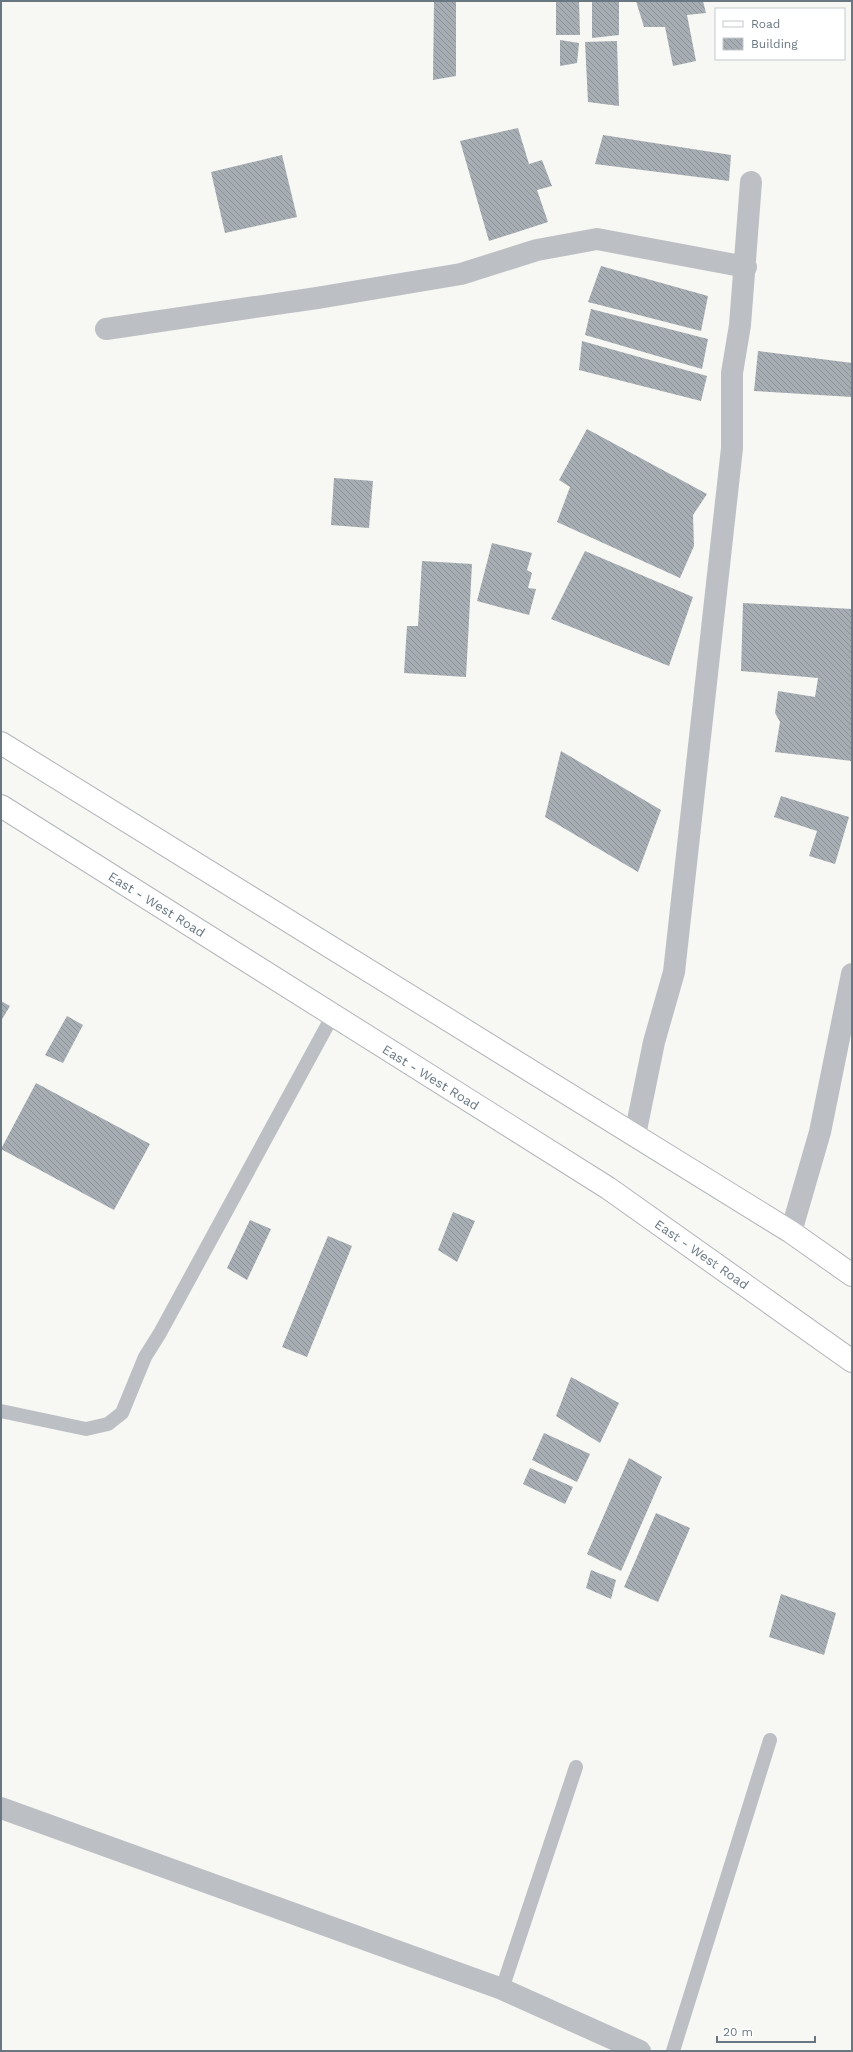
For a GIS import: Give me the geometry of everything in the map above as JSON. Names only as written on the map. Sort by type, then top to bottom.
[{"type":"main road","points":[[1,743],[791,1232],[852,1275]]},
{"type":"main road","name":"East - West Road","points":[[1,806],[608,1188],[852,1361]]},
{"type":"street","points":[[635,1135],[654,1042],[674,972],[732,448],[732,373],[740,325],[746,267],[751,182]]},
{"type":"street","points":[[106,329],[317,298],[461,274],[536,250],[597,239],[746,267]]},
{"type":"street","points":[[791,1232],[820,1132],[852,974]]},
{"type":"street","points":[[1,1808],[502,1989],[640,2051]]},
{"type":"lane","points":[[1,1410],[86,1429],[108,1424],[122,1413],[145,1357],[160,1333],[333,1015]]},
{"type":"lane","points":[[673,2051],[770,1740]]},
{"type":"lane","points":[[502,1989],[576,1767]]},
{"type":"building","points":[[434,1],[456,1],[456,76],[433,80]]},
{"type":"building","points":[[556,1],[579,1],[580,35],[556,35]]},
{"type":"building","points":[[592,1],[619,1],[619,35],[592,38]]},
{"type":"building","points":[[636,1],[703,1],[706,13],[687,15],[696,61],[673,66],[665,27],[644,27]]},
{"type":"building","points":[[560,40],[579,43],[577,63],[560,66]]},
{"type":"building","points":[[617,41],[619,106],[588,102],[585,42]]},
{"type":"building","points":[[518,128],[529,164],[542,160],[552,186],[537,190],[548,222],[489,241],[460,141]]},
{"type":"building","points":[[603,135],[731,155],[729,181],[595,164]]},
{"type":"building","points":[[282,155],[297,217],[225,233],[211,172]]},
{"type":"building","points":[[601,266],[708,296],[701,331],[588,302]]},
{"type":"building","points":[[591,309],[708,339],[702,369],[585,335]]},
{"type":"building","points":[[582,341],[707,376],[701,401],[579,370]]},
{"type":"building","points":[[758,351],[852,363],[852,397],[754,391]]},
{"type":"building","points":[[587,429],[707,494],[693,515],[694,546],[680,578],[557,522],[570,487],[559,480]]},
{"type":"building","points":[[334,478],[373,481],[369,528],[331,525]]},
{"type":"building","points":[[492,543],[532,553],[527,570],[532,573],[528,588],[536,589],[529,615],[477,601]]},
{"type":"building","points":[[585,551],[693,597],[669,666],[551,619]]},
{"type":"building","points":[[422,561],[472,564],[466,677],[404,673],[407,626],[418,626]]},
{"type":"building","points":[[743,603],[852,609],[852,761],[775,752],[780,722],[775,713],[778,691],[815,697],[818,678],[741,671]]},
{"type":"building","points":[[561,751],[661,810],[638,872],[545,817]]},
{"type":"building","points":[[781,796],[849,817],[835,864],[809,856],[817,831],[774,817]]},
{"type":"building","points":[[1,1001],[10,1006],[1,1021]]},
{"type":"building","points":[[67,1016],[83,1025],[63,1063],[45,1055]]},
{"type":"building","points":[[36,1083],[150,1144],[114,1210],[1,1149]]},
{"type":"building","points":[[453,1212],[475,1221],[457,1262],[438,1250]]},
{"type":"building","points":[[250,1220],[271,1229],[247,1280],[227,1268]]},
{"type":"building","points":[[328,1236],[352,1246],[307,1357],[282,1347]]},
{"type":"building","points":[[571,1377],[619,1403],[600,1443],[556,1416]]},
{"type":"building","points":[[544,1433],[590,1454],[577,1482],[532,1460]]},
{"type":"building","points":[[629,1458],[662,1477],[621,1571],[587,1554]]},
{"type":"building","points":[[530,1468],[573,1487],[565,1504],[523,1484]]},
{"type":"building","points":[[656,1513],[690,1528],[658,1602],[624,1587]]},
{"type":"building","points":[[591,1570],[616,1580],[611,1599],[586,1588]]},
{"type":"building","points":[[781,1594],[836,1613],[824,1655],[769,1637]]}]
